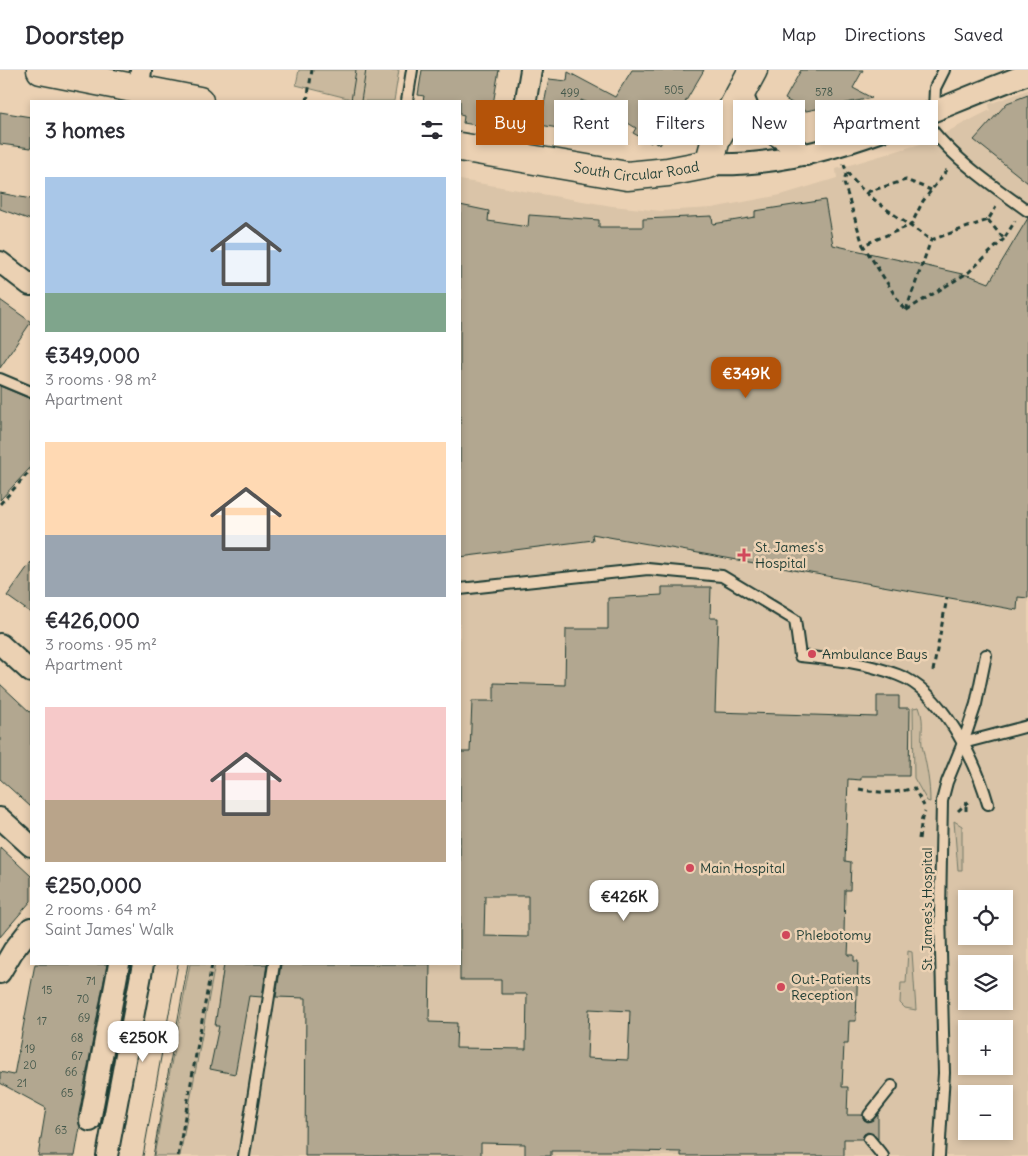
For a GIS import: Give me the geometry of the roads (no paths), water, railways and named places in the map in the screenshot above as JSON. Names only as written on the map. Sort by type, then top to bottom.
[{"type":"main road","points":[[41,70],[140,80],[185,100]]},
{"type":"main road","name":"South Circular Road","points":[[461,148],[627,176],[668,172],[709,164],[716,139],[747,81]]},
{"type":"street","points":[[516,157],[531,70]]},
{"type":"street","points":[[938,109],[1028,74]]},
{"type":"street","points":[[747,81],[750,113],[777,136],[806,155]]},
{"type":"street","points":[[709,164],[733,165],[806,155],[837,145]]},
{"type":"street","points":[[0,262],[30,285]]},
{"type":"street","points":[[0,644],[30,671]]},
{"type":"street","points":[[0,818],[30,845]]},
{"type":"street","points":[[0,973],[13,951],[30,929]]},
{"type":"street","points":[[90,1121],[119,965]]},
{"type":"street","points":[[107,1156],[143,965]]},
{"type":"lane","points":[[407,100],[412,70]]},
{"type":"lane","points":[[931,100],[934,88],[944,70]]},
{"type":"lane","points":[[938,139],[1003,194],[1026,209]]},
{"type":"lane","points":[[0,379],[30,392]]},
{"type":"lane","points":[[461,589],[648,569],[722,576],[795,620],[800,656],[846,661],[899,675],[921,688],[945,715],[964,743],[988,804]]},
{"type":"lane","name":"St. James's Hospital","points":[[939,1156],[944,1074],[940,912],[942,806],[947,782],[964,743],[976,704],[986,656]]},
{"type":"lane","points":[[964,743],[1028,726]]},
{"type":"lane","points":[[244,1156],[274,965]]},
{"type":"lane","points":[[870,1115],[892,1086]]},
{"type":"lane","points":[[869,1139],[883,1156]]},
{"type":"tram line","points":[[351,100],[356,70]]},
{"type":"tram line","points":[[361,100],[366,70]]},
{"type":"tram line","points":[[143,1156],[178,965]]},
{"type":"tram line","points":[[153,1156],[188,965]]},
{"type":"place","name":"St. James's Hospital","points":[[744,555]]},
{"type":"place","name":"Ambulance Bays","points":[[812,654]]},
{"type":"place","name":"Main Hospital","points":[[690,868]]},
{"type":"place","name":"Phlebotomy","points":[[786,935]]},
{"type":"place","name":"Out-Patients Reception","points":[[781,987]]}]
